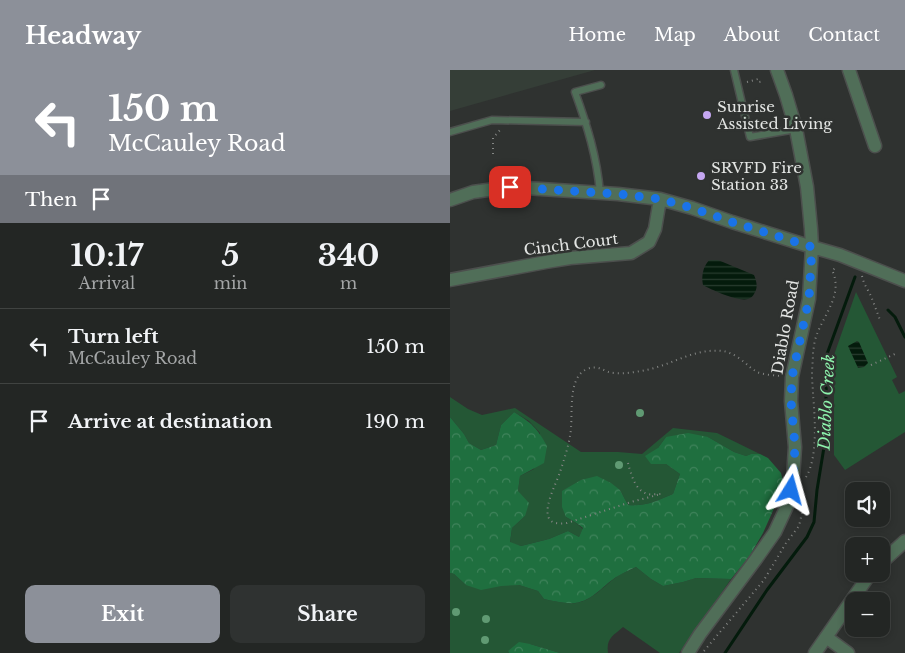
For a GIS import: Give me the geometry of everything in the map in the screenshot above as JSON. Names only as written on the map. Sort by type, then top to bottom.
[{"type":"street","name":"Diablo Road","points":[[688,653],[775,532],[791,490],[794,464],[791,401],[792,377],[809,299],[812,247],[806,185],[796,129],[777,70]]},
{"type":"street","points":[[849,70],[876,146]]},
{"type":"street","points":[[451,198],[473,192],[510,187],[618,194],[660,199],[840,255],[905,281]]},
{"type":"street","name":"Cinch Court","points":[[450,280],[546,262],[631,253],[649,242],[655,229],[660,199]]},
{"type":"street","points":[[890,555],[905,541]]},
{"type":"street","points":[[815,653],[864,582]]},
{"type":"street","points":[[826,637],[848,653]]},
{"type":"lane","points":[[734,70],[750,137],[796,129]]},
{"type":"lane","points":[[600,193],[595,154],[575,92],[601,85]]},
{"type":"lane","points":[[450,132],[492,120],[586,122]]},
{"type":"path","points":[[738,85],[758,79],[759,82],[764,81]]},
{"type":"path","points":[[492,120],[502,128],[493,138],[493,154]]},
{"type":"path","points":[[832,270],[843,267]]},
{"type":"path","points":[[863,276],[864,283],[880,320]]},
{"type":"path","points":[[628,463],[634,482],[640,490],[648,494],[660,494],[566,523],[558,524],[548,518],[549,503],[571,435],[573,389],[576,379],[585,370],[594,367],[604,368],[608,372],[615,373],[647,370],[696,352],[719,350],[735,356],[757,372],[792,377]]},
{"type":"path","points":[[871,365],[897,352]]},
{"type":"shaded area","points":[[450,70],[595,70],[450,111]]},
{"type":"shaded area","points":[[709,260],[718,260],[754,275],[757,287],[751,298],[738,299],[703,285],[703,272]]},
{"type":"shaded area","points":[[857,341],[868,363],[864,367],[858,368],[848,346]]},
{"type":"green space","points":[[856,292],[897,377],[892,380],[899,394],[905,391],[905,432],[845,470],[834,455],[834,355]]},
{"type":"green space","points":[[450,397],[468,409],[482,415],[515,408],[581,452],[642,454],[673,428],[717,433],[760,454],[746,456],[734,452],[708,437],[666,437],[658,448],[666,464],[680,474],[673,494],[646,504],[628,505],[620,490],[566,517],[583,529],[579,537],[568,531],[549,539],[521,546],[510,543],[512,528],[525,516],[518,491],[520,476],[534,469],[540,433],[529,421],[514,412],[501,425],[496,445],[481,450],[469,443],[450,417]]},
{"type":"green space","points":[[514,412],[534,426],[547,446],[544,463],[520,476],[518,491],[529,503],[525,516],[512,528],[510,542],[521,546],[549,539],[568,531],[579,537],[583,528],[566,517],[562,507],[562,491],[581,480],[597,476],[611,483],[620,490],[628,505],[646,504],[673,494],[680,474],[666,464],[651,464],[645,456],[658,448],[666,437],[688,433],[708,437],[734,452],[746,456],[760,454],[768,458],[781,473],[783,481],[780,495],[763,533],[749,557],[731,579],[696,578],[663,586],[636,567],[613,579],[587,599],[575,603],[544,599],[538,591],[519,585],[481,590],[466,585],[454,574],[450,573],[450,417],[469,443],[481,450],[496,445],[501,425]]},
{"type":"green space","points":[[636,567],[663,586],[696,578],[731,579],[679,653],[660,653],[623,627],[609,641],[608,653],[560,653],[530,644],[508,651],[509,653],[450,653],[450,573],[454,574],[466,585],[519,585],[538,591],[544,599],[576,603],[587,600],[617,576]]},
{"type":"green space","points":[[519,642],[560,653],[509,653],[508,651]]},
{"type":"waterway","name":"Diablo Creek","points":[[725,653],[767,590],[807,537],[814,522],[825,441],[827,354],[855,277]]},
{"type":"waterway","points":[[888,310],[895,317],[905,337]]},
{"type":"place","name":"Sunrise Assisted Living","points":[[707,115]]},
{"type":"place","name":"SRVFD Fire Station 33","points":[[701,176]]},
{"type":"route","points":[[510,187],[618,194],[660,199],[812,247],[809,299],[792,377],[791,401],[795,446],[791,490]]}]
